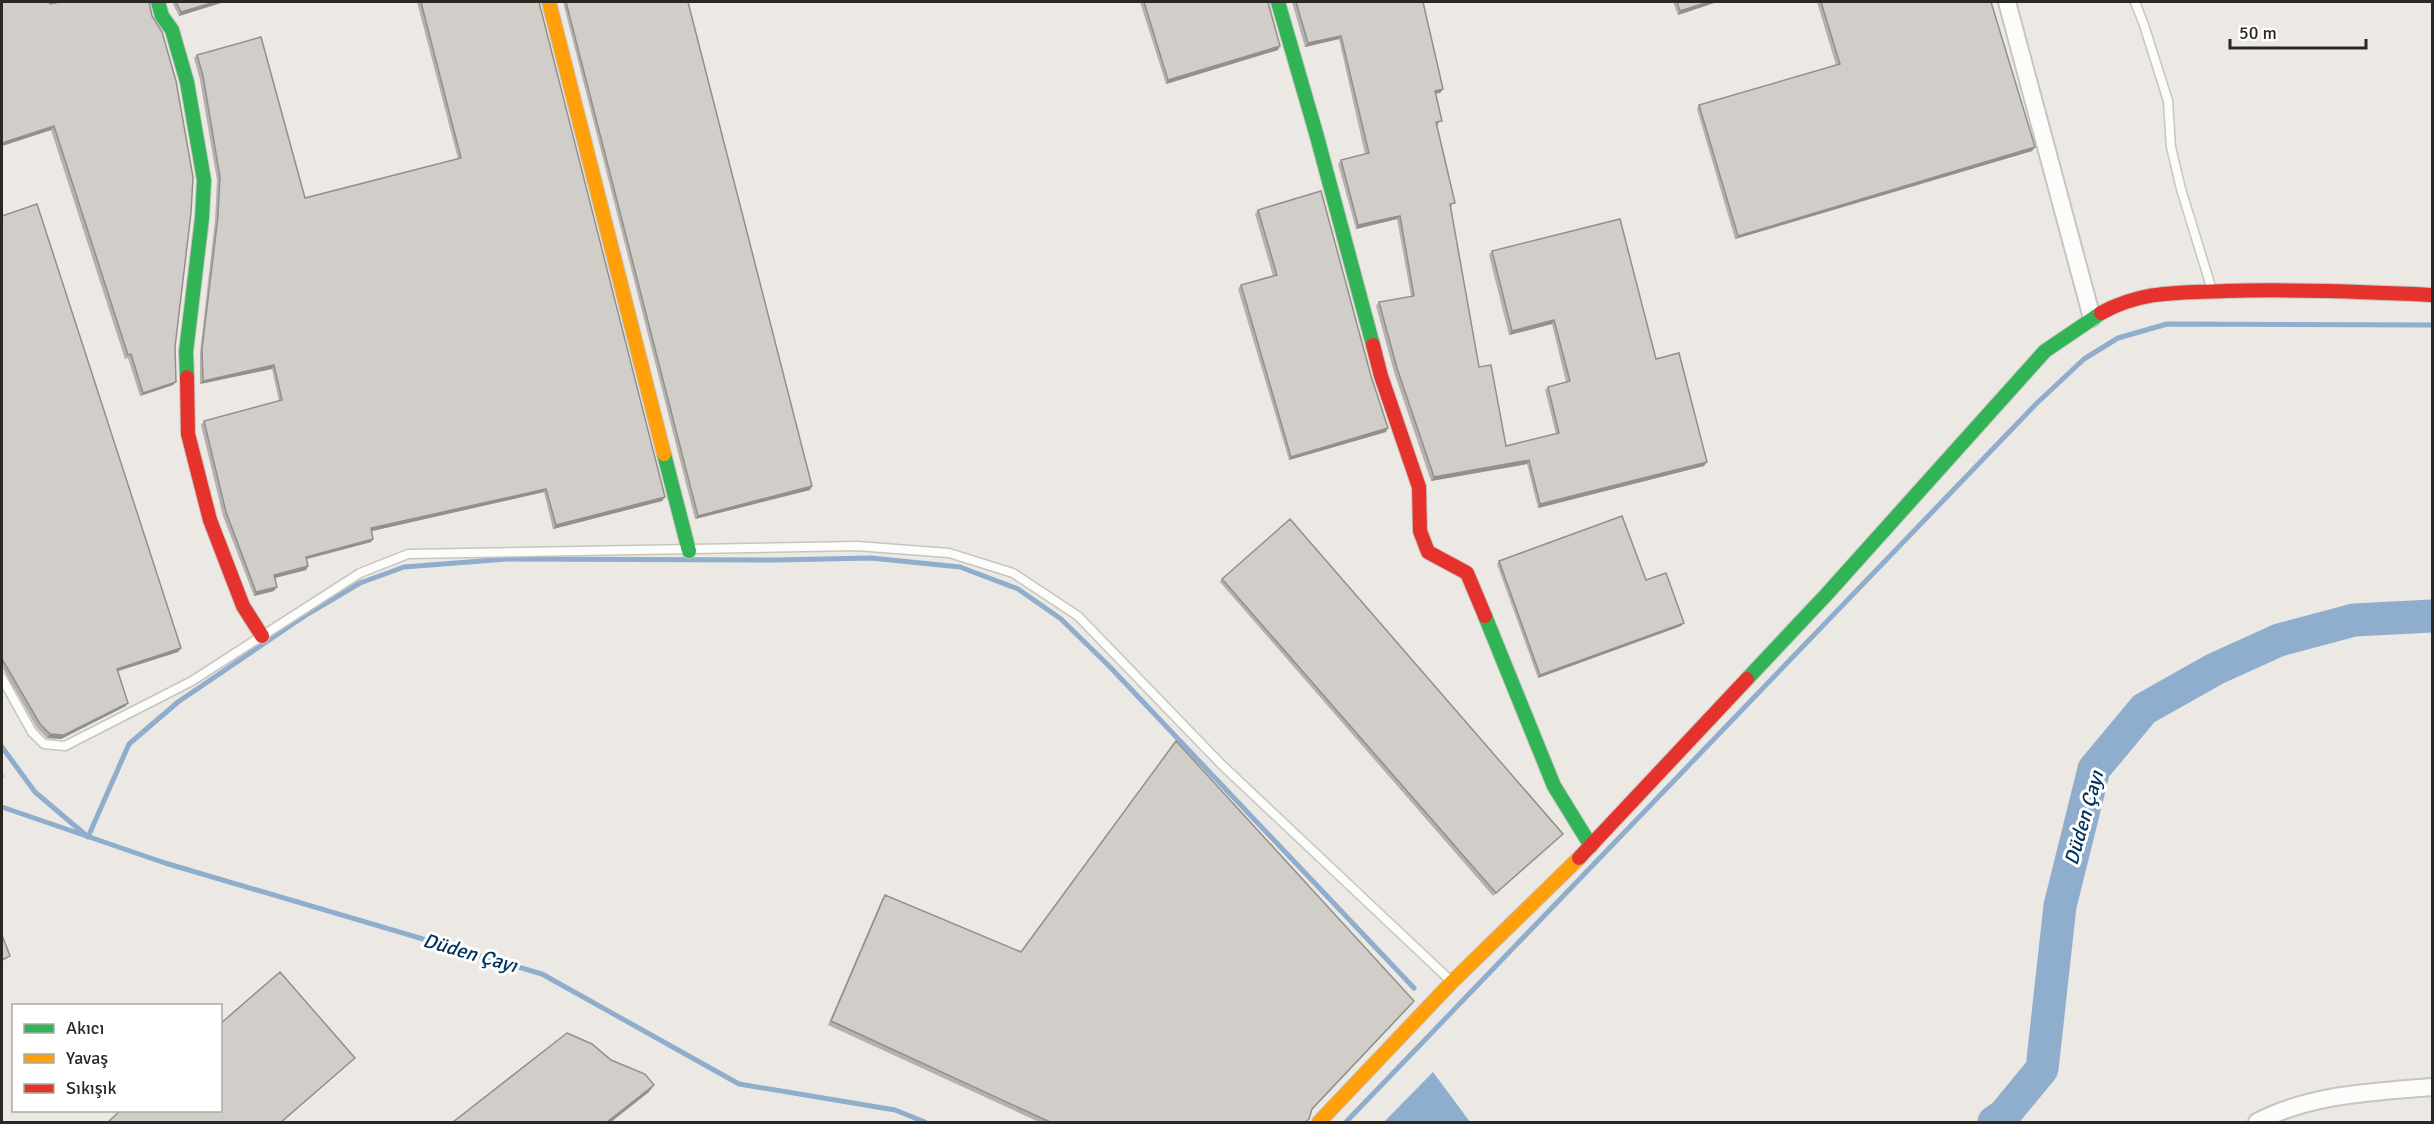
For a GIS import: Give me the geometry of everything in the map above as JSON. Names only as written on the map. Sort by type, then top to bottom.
[{"type":"street","points":[[158,2],[162,16],[172,30],[186,82],[204,180],[202,218],[186,352],[188,434],[210,520],[243,606],[262,636]]},
{"type":"street","points":[[549,2],[689,551]]},
{"type":"street","points":[[1278,2],[1381,376],[1419,487],[1420,531],[1428,552],[1467,573],[1554,786],[1591,846]]},
{"type":"street","points":[[2007,2],[2092,318]]},
{"type":"street","points":[[1319,1122],[1452,982],[1591,846],[1826,595],[2045,351],[2092,318],[2123,301],[2157,294],[2288,289],[2433,295]]},
{"type":"street","points":[[2257,1122],[2300,1105],[2333,1097],[2433,1088]]},
{"type":"lane","points":[[2134,2],[2144,25],[2168,101],[2171,147],[2181,189],[2212,291]]},
{"type":"lane","points":[[2,678],[33,732],[44,744],[65,746],[192,681],[360,573],[408,555],[857,546],[949,553],[1013,573],[1078,616],[1222,765],[1452,982]]},
{"type":"path","points":[[2,775],[5,780]]},
{"type":"water","points":[[1433,1072],[1470,1122],[1384,1122]]},
{"type":"building","points":[[2,2],[49,2],[50,4],[149,2],[152,16],[162,32],[176,81],[193,177],[191,213],[175,347],[176,382],[143,393],[131,354],[128,355],[54,126],[2,143]]},
{"type":"building","points":[[176,2],[215,2],[181,12]]},
{"type":"building","points":[[421,2],[539,2],[665,497],[556,525],[546,489],[371,528],[373,539],[306,557],[308,566],[274,575],[277,587],[256,592],[226,512],[204,421],[282,400],[274,365],[203,381],[202,349],[218,216],[220,177],[203,76],[197,55],[261,37],[305,198],[461,158]]},
{"type":"building","points":[[566,2],[688,2],[812,486],[698,516]]},
{"type":"building","points":[[1144,2],[1268,2],[1280,46],[1168,80]]},
{"type":"building","points":[[1296,2],[1423,2],[1443,89],[1435,91],[1442,121],[1436,122],[1455,203],[1450,204],[1479,367],[1491,365],[1506,446],[1559,433],[1548,387],[1570,381],[1554,320],[1512,331],[1492,251],[1620,219],[1656,359],[1679,353],[1707,462],[1540,504],[1529,460],[1434,477],[1397,368],[1379,302],[1414,296],[1400,216],[1358,225],[1341,160],[1369,153],[1341,36],[1308,43]]},
{"type":"building","points":[[1677,2],[1708,2],[1680,11]]},
{"type":"building","points":[[1821,2],[1991,2],[2035,147],[1738,236],[1699,105],[1840,64]]},
{"type":"building","points":[[1321,191],[1371,376],[1388,428],[1291,457],[1241,285],[1277,275],[1258,210]]},
{"type":"building","points":[[37,204],[181,648],[117,669],[128,703],[64,735],[50,734],[40,724],[2,659],[2,216]]},
{"type":"building","points":[[1622,516],[1646,580],[1666,573],[1684,623],[1540,675],[1499,561]]},
{"type":"building","points":[[1290,519],[1563,834],[1496,893],[1222,579]]},
{"type":"building","points":[[1176,741],[1414,1001],[1312,1109],[1309,1119],[1305,1122],[1050,1122],[831,1021],[885,895],[1021,952]]},
{"type":"building","points":[[2,935],[10,956],[2,960]]},
{"type":"building","points":[[280,972],[355,1058],[281,1122],[108,1122],[119,1112],[222,1112],[222,1022]]},
{"type":"building","points":[[567,1033],[592,1044],[611,1060],[645,1074],[654,1085],[607,1122],[453,1122]]},
{"type":"waterway","points":[[1346,1122],[2036,404],[2084,359],[2118,338],[2167,324],[2432,325]]},
{"type":"waterway","points":[[2,747],[35,792],[88,837],[129,744],[178,702],[306,615],[360,583],[404,567],[507,559],[871,558],[960,567],[1018,589],[1061,619],[1110,667],[1414,988]]},
{"type":"waterway","name":"Düden Çayı","points":[[1994,1122],[2004,1115],[2042,1069],[2060,906],[2094,769],[2144,709],[2215,669],[2279,640],[2354,620],[2432,616]]},
{"type":"waterway","name":"Düden Çayı","points":[[2,807],[165,863],[542,974],[739,1084],[895,1110],[925,1122]]},
{"type":"traffic: fast","points":[[158,2],[162,16],[172,30],[187,82],[204,180],[202,218],[186,352],[187,377]]},
{"type":"traffic: fast","points":[[1278,2],[1373,345]]},
{"type":"traffic: fast","points":[[1747,679],[1826,595],[2045,351],[2101,313]]},
{"type":"traffic: fast","points":[[664,454],[689,551]]},
{"type":"traffic: fast","points":[[1485,616],[1554,786],[1591,846]]},
{"type":"traffic: slow","points":[[549,2],[664,454]]},
{"type":"traffic: slow","points":[[1319,1122],[1452,982],[1579,858]]},
{"type":"traffic: jam","points":[[2101,313],[2147,296],[2177,293],[2277,290],[2432,295]]},
{"type":"traffic: jam","points":[[1373,345],[1381,376],[1419,487],[1420,531],[1428,552],[1467,573],[1485,616]]},
{"type":"traffic: jam","points":[[187,377],[188,434],[210,520],[243,606],[262,636]]},
{"type":"traffic: jam","points":[[1579,858],[1747,679]]}]
